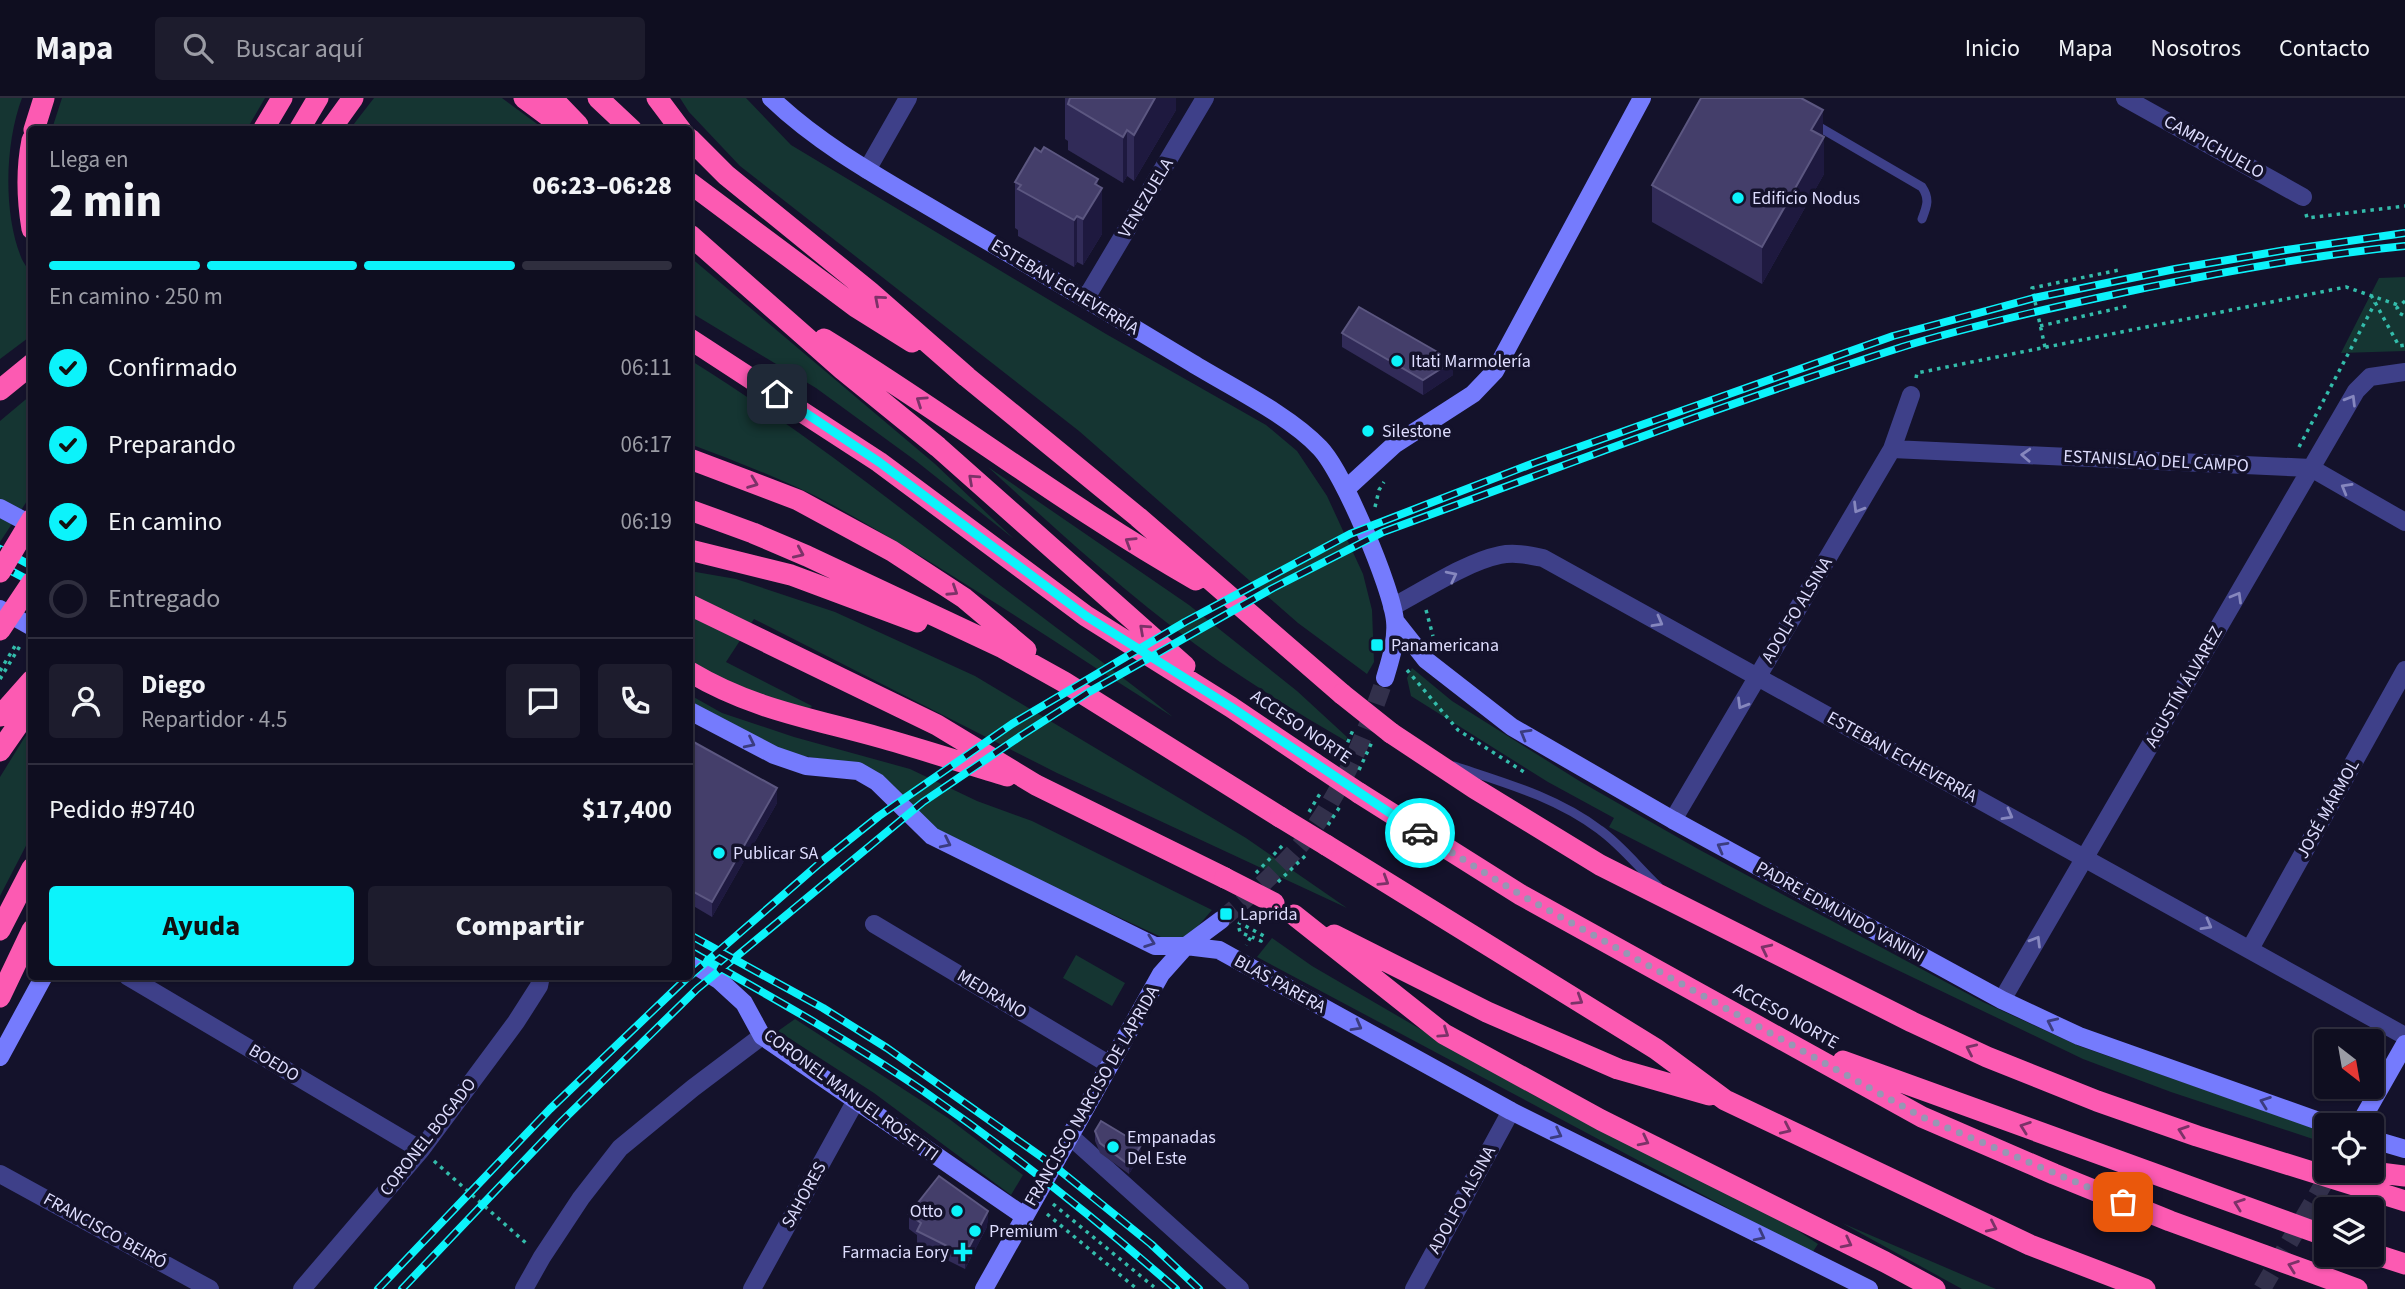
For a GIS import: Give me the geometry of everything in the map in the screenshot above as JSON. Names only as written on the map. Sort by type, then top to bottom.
[{"type":"highway","points":[[35,126],[44,98]]},
{"type":"highway","points":[[265,126],[282,98]]},
{"type":"highway","points":[[301,126],[318,98]]},
{"type":"highway","points":[[333,126],[353,98]]},
{"type":"highway","points":[[524,98],[562,126]]},
{"type":"highway","points":[[552,98],[578,126]]},
{"type":"highway","points":[[657,98],[678,126]]},
{"type":"highway","points":[[601,100],[628,126]]},
{"type":"highway","points":[[693,142],[726,175],[1138,517],[1342,694],[1391,733],[1600,865],[1987,1057],[2097,1101],[2197,1136],[2405,1201]]},
{"type":"highway","points":[[28,157],[28,206]]},
{"type":"highway","points":[[693,185],[856,307],[967,377]]},
{"type":"highway","points":[[693,238],[842,369],[938,447],[1231,707]]},
{"type":"highway","points":[[780,312],[873,369],[1132,544],[1231,600]]},
{"type":"highway","points":[[693,341],[879,462],[1086,616],[1231,707]]},
{"type":"highway","points":[[0,390],[28,366]]},
{"type":"highway","points":[[693,460],[798,500],[892,551],[964,598],[1064,682]]},
{"type":"highway","points":[[693,511],[807,556],[1003,648],[1064,682],[1656,1049],[1725,1100]]},
{"type":"highway","points":[[0,572],[28,526]]},
{"type":"highway","points":[[693,551],[791,575],[895,615],[1003,648]]},
{"type":"highway","points":[[0,630],[28,588]]},
{"type":"highway","points":[[693,606],[937,725],[1036,785],[1487,1012],[1606,1064],[1725,1100],[2030,1245],[2146,1289]]},
{"type":"highway","points":[[693,674],[744,701],[877,737],[1036,785]]},
{"type":"highway","points":[[0,716],[27,693]]},
{"type":"highway","points":[[0,751],[27,693]]},
{"type":"highway","name":"ACCESO NORTE","points":[[1231,707],[1359,793],[1521,895],[1934,1123],[2170,1221],[2357,1289]]},
{"type":"highway","points":[[0,930],[28,876]]},
{"type":"highway","points":[[1294,915],[1444,1034],[1601,1120],[1934,1289]]},
{"type":"highway","points":[[0,997],[28,938]]},
{"type":"highway","points":[[1785,1040],[2314,1232]]},
{"type":"highway","points":[[2272,1158],[2314,1163]]},
{"type":"highway","points":[[2384,1173],[2405,1176]]},
{"type":"highway","points":[[2384,1257],[2405,1264]]},
{"type":"street","name":"ESTEBAN ECHEVERRÍA","points":[[771,98],[807,129],[867,170],[1086,298],[1269,410],[1311,439],[1330,461],[1346,489]]},
{"type":"street","points":[[867,170],[908,98]]},
{"type":"street","name":"VENEZUELA","points":[[1086,298],[1205,98]]},
{"type":"street","points":[[1385,678],[1393,647],[1394,614],[1346,489],[1394,445],[1473,394],[1495,371],[1642,98]]},
{"type":"street","name":"CAMPICHUELO","points":[[2125,98],[2303,197]]},
{"type":"street","name":"AGUSTÍN ÁLVAREZ","points":[[2002,1000],[2356,391],[2370,377],[2405,372]]},
{"type":"street","name":"ADOLFO ALSINA","points":[[1672,820],[1892,449],[1911,395]]},
{"type":"street","name":"ESTANISLAO DEL CAMPO","points":[[1892,449],[2311,468],[2405,523]]},
{"type":"street","points":[[0,508],[28,524]]},
{"type":"street","name":"ESTEBAN ECHEVERRÍA","points":[[1394,614],[1475,564],[1500,555],[1522,554],[1543,558],[2405,1036]]},
{"type":"street","points":[[0,609],[28,625]]},
{"type":"street","name":"PADRE EDMUNDO VANINI","points":[[1394,614],[1426,660],[1512,727],[1672,820],[2002,1000],[2079,1036],[2314,1119]]},
{"type":"street","name":"JOSÉ MÁRMOL","points":[[2250,949],[2405,670]]},
{"type":"street","name":"BLAS PARERA","points":[[693,712],[774,755],[806,766],[858,771],[877,782],[932,836],[1155,946],[1219,950],[1511,1111],[1839,1283],[1868,1289]]},
{"type":"street","name":"FRANCISCO NARCISO DE LAPRIDA","points":[[984,1289],[1161,974],[1186,946],[1229,920]]},
{"type":"street","name":"MEDRANO","points":[[874,924],[1110,1065]]},
{"type":"street","name":"CORONEL MANUEL ROSETTI","points":[[693,964],[720,981],[744,1003],[762,1036],[855,1102],[1031,1203]]},
{"type":"street","points":[[0,1056],[42,980]]},
{"type":"street","name":"BOEDO","points":[[134,980],[421,1150]]},
{"type":"street","name":"CORONEL BOGADO","points":[[302,1289],[421,1150],[516,1022],[540,980]]},
{"type":"street","points":[[524,1289],[581,1198],[620,1148],[762,1036]]},
{"type":"street","points":[[2366,1113],[2405,1044]]},
{"type":"street","name":"SAHORES","points":[[752,1289],[855,1102]]},
{"type":"street","name":"ADOLFO ALSINA","points":[[1413,1289],[1511,1111]]},
{"type":"street","points":[[1070,1136],[1240,1289]]},
{"type":"street","points":[[2384,1143],[2405,1149]]},
{"type":"street","name":"FRANCISCO BEIRÓ","points":[[0,1174],[210,1289]]},
{"type":"lane","points":[[1801,117],[1923,187],[1928,202],[1922,219]]},
{"type":"lane","points":[[1430,758],[1537,793],[1572,812],[1602,831],[1676,905]]},
{"type":"path","points":[[2303,197],[2307,218],[2405,206]]},
{"type":"path","points":[[2045,347],[2032,288],[2119,270]]},
{"type":"path","points":[[1911,395],[1917,373],[2346,287],[2398,305]]},
{"type":"path","points":[[2371,295],[2399,346],[2405,345]]},
{"type":"path","points":[[2398,305],[2405,301]]},
{"type":"path","points":[[2288,467],[2375,303]]},
{"type":"path","points":[[2398,305],[2399,313],[2405,316]]},
{"type":"path","points":[[2040,326],[2128,306]]},
{"type":"path","points":[[0,679],[20,646]]},
{"type":"path","points":[[1229,920],[1264,936],[1261,942],[1251,937]]},
{"type":"path","points":[[421,1150],[542,1257]]},
{"type":"path","points":[[1031,1203],[1154,1287]]},
{"type":"path","points":[[1031,1203],[1138,1289]]},
{"type":"green space","points":[[0,98],[22,98],[12,136],[8,178],[15,239],[28,269],[28,338],[0,359]]},
{"type":"green space","points":[[62,98],[265,98],[249,126],[53,126]]},
{"type":"green space","points":[[374,98],[502,98],[540,126],[352,126]]},
{"type":"green space","points":[[680,98],[746,98],[791,145],[1106,334],[1266,425],[1297,451],[1327,496],[1363,574],[1372,610],[1374,662],[1367,674],[1298,623],[1079,431],[740,166],[689,112]]},
{"type":"green space","points":[[693,260],[935,464],[1014,539],[916,461],[816,388],[693,314]]},
{"type":"green space","points":[[2405,277],[2405,351],[2341,353],[2379,278]]},
{"type":"green space","points":[[693,362],[839,462],[1173,717],[875,529],[779,479],[693,445]]},
{"type":"green space","points":[[28,398],[28,500],[0,542],[0,421]]},
{"type":"green space","points":[[988,467],[1189,605],[1297,691],[1347,737],[1346,741],[1251,683],[1189,640],[1101,568]]},
{"type":"green space","points":[[693,572],[736,579],[835,612],[975,676],[1246,838],[1347,908],[1057,773],[754,619],[726,662],[812,706],[808,710],[753,694],[693,665]]},
{"type":"green space","points":[[1412,668],[1452,701],[1581,782],[1698,849],[1983,1002],[2079,1046],[2314,1128],[2314,1139],[2171,1092],[2083,1059],[1764,906],[1609,827],[1614,818],[1548,782],[1411,696],[1407,678]]},
{"type":"green space","points":[[693,697],[722,713],[794,737],[910,769],[977,801],[1032,821],[1212,910],[1186,940],[1161,937],[932,830],[834,761],[785,753],[693,707]]},
{"type":"green space","points":[[28,732],[28,842],[0,896],[0,777]]},
{"type":"green space","points":[[1272,938],[1312,966],[1535,1096],[1785,1222],[1818,1244],[1812,1253],[1257,957]]},
{"type":"green space","points":[[1076,955],[1125,983],[1112,1006],[1063,978]]},
{"type":"green space","points":[[795,1019],[948,1118],[1023,1175],[1011,1195],[874,1093],[778,1031]]},
{"type":"green space","points":[[1842,1223],[1991,1287],[1996,1289],[1962,1289]]},
{"type":"building","points":[[1070,98],[1155,98],[1134,135],[1127,130],[1123,137],[1068,104]]},
{"type":"building","name":"Edificio Nodus","points":[[1701,98],[1801,98],[1823,110],[1811,130],[1824,137],[1762,247],[1652,185]]},
{"type":"building","points":[[1044,147],[1098,179],[1095,184],[1102,188],[1083,219],[1077,216],[1074,220],[1018,189],[1021,185],[1015,182],[1035,148],[1041,152]]},
{"type":"building","points":[[1359,307],[1453,361],[1423,380],[1342,333]]},
{"type":"building","name":"Publicar SA","points":[[693,742],[777,788],[712,902],[693,892]]},
{"type":"building","points":[[1101,1121],[1141,1145],[1129,1165],[1100,1143],[1095,1131]]},
{"type":"building","points":[[939,1176],[988,1211],[965,1255],[917,1231],[921,1223],[909,1214]]},
{"type":"tunnel","points":[[1221,920],[1274,873],[1303,842],[1329,805],[1351,764],[1385,678]]},
{"type":"tunnel","points":[[2262,1289],[2324,1183]]},
{"type":"railway","points":[[693,973],[820,863],[879,816],[1012,724],[1185,622],[1350,534],[1534,463],[1893,336],[2034,298],[2175,269],[2405,233]]},
{"type":"railway","points":[[402,1289],[562,1121],[697,989],[923,802],[1089,692],[1273,588],[1383,532],[1706,414],[1902,347],[2016,316],[2164,284],[2302,259],[2405,246]]},
{"type":"railway","points":[[0,549],[28,564]]},
{"type":"railway","points":[[0,565],[28,580]]},
{"type":"railway","points":[[693,937],[823,1008],[887,1048],[1053,1165],[1151,1244],[1199,1289]]},
{"type":"railway","points":[[693,953],[836,1035],[922,1090],[1052,1186],[1176,1289]]},
{"type":"railway","points":[[378,1289],[550,1109],[685,980]]},
{"type":"way so far","points":[[1420,833],[1521,895],[1922,1117],[2123,1202]]},
{"type":"place","name":"Edificio Nodus","points":[[1738,198]]},
{"type":"place","name":"Itati Marmolería","points":[[1397,361]]},
{"type":"place","name":"Silestone","points":[[1368,431]]},
{"type":"place","name":"Panamericana","points":[[1377,645]]},
{"type":"place","name":"Publicar SA","points":[[719,853]]},
{"type":"place","name":"Laprida","points":[[1226,914]]},
{"type":"place","name":"Empanadas Del Este","points":[[1113,1147]]},
{"type":"place","name":"Otto","points":[[957,1211]]},
{"type":"place","name":"Premium","points":[[975,1231]]},
{"type":"place","name":"Farmacia Eory","points":[[963,1252]]},
{"type":"route","points":[[777,394],[879,462],[1086,616],[1231,707],[1420,833]]}]
